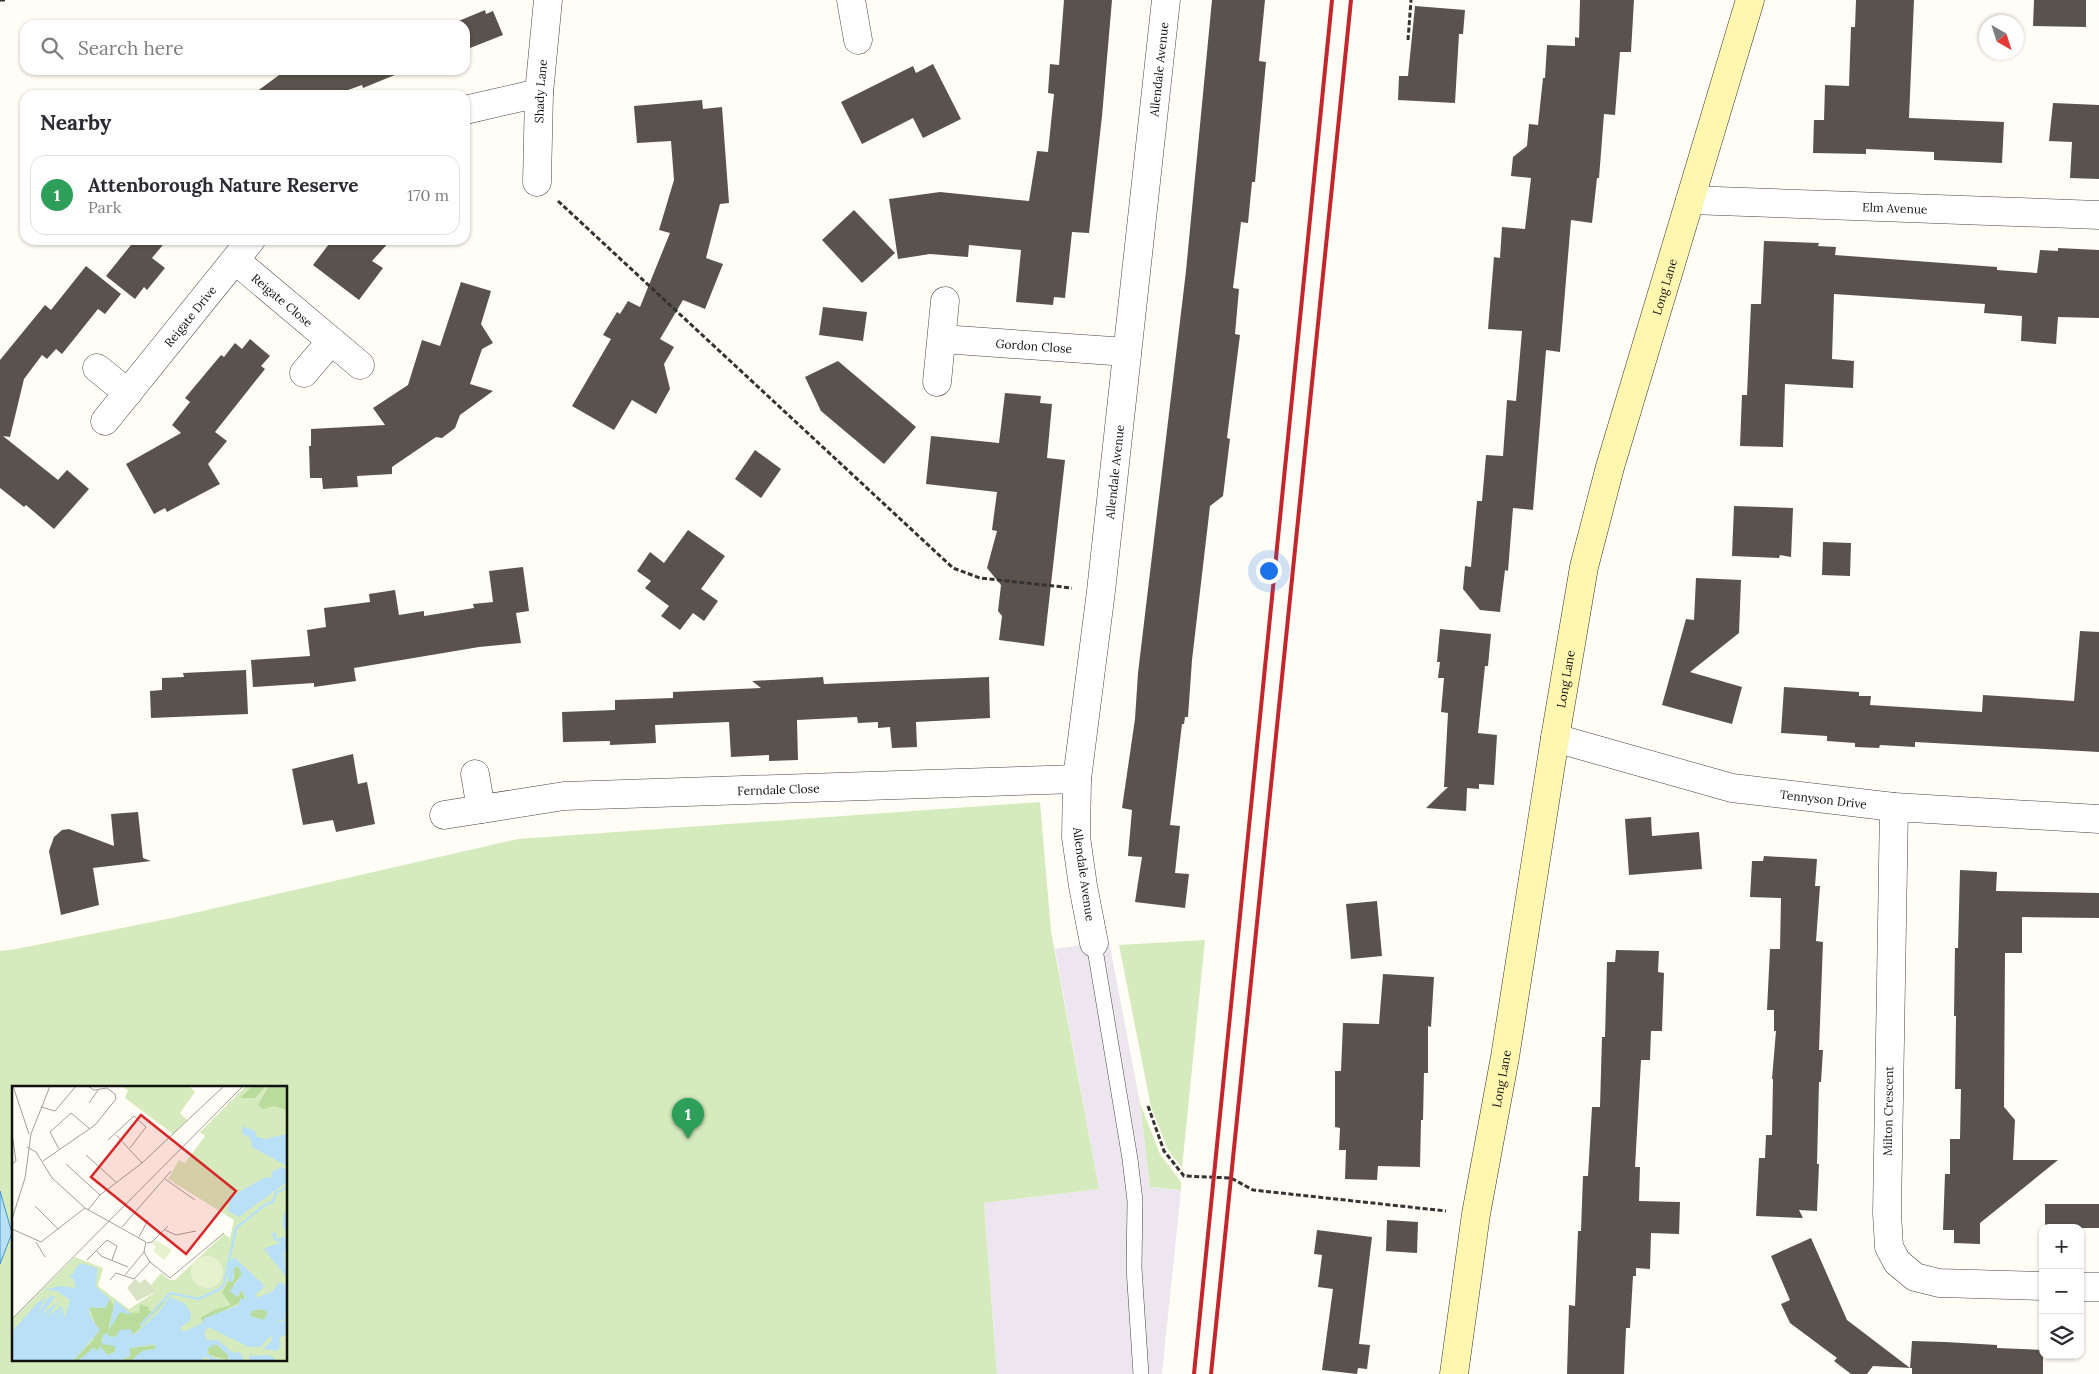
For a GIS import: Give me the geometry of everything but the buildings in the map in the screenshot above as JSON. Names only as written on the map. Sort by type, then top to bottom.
[{"type":"street","name":"Shady Lane","points":[[537,182],[539,93],[548,0]]},
{"type":"street","name":"Allendale Avenue","points":[[1094,943],[1076,837],[1077,779],[1101,591],[1166,0]]},
{"type":"street","name":"Long Lane","points":[[1454,1374],[1476,1214],[1505,1057],[1555,738],[1587,558],[1610,467],[1750,0]]},
{"type":"street","points":[[470,109],[539,93]]},
{"type":"street","name":"Elm Avenue","points":[[1690,200],[2099,215]]},
{"type":"street","name":"Reigate Close","points":[[243,250],[331,341],[360,365]]},
{"type":"street","name":"Reigate Drive","points":[[105,422],[243,250]]},
{"type":"street","points":[[937,382],[946,301]]},
{"type":"street","name":"Gordon Close","points":[[942,339],[1126,352]]},
{"type":"street","points":[[304,374],[331,341]]},
{"type":"street","points":[[97,368],[128,393]]},
{"type":"street","name":"Tennyson Drive","points":[[1555,738],[1732,788],[1894,807],[2099,819]]},
{"type":"street","points":[[475,774],[481,809]]},
{"type":"street","name":"Ferndale Close","points":[[444,815],[564,796],[1077,779]]},
{"type":"street","name":"Milton Crescent","points":[[1894,807],[1889,1004],[1889,1247],[1897,1262],[1914,1277],[1939,1283],[2039,1286]]},
{"type":"street","points":[[2084,1287],[2099,1287]]},
{"type":"lane","points":[[1094,943],[1134,1192],[1134,1268],[1141,1374]]},
{"type":"path","points":[[0,0],[5,0]]},
{"type":"path","points":[[1408,40],[1411,0]]},
{"type":"path","points":[[537,182],[953,568],[980,578],[1101,591]]},
{"type":"path","points":[[1146,1099],[1164,1151],[1184,1176],[1231,1178],[1253,1190],[1476,1214]]},
{"type":"shaded area","points":[[1109,941],[1140,1103],[1150,1187],[1181,1190],[1162,1374],[997,1374],[984,1203],[1099,1189],[1055,949]]},
{"type":"green space","points":[[1040,802],[1051,931],[1099,1189],[984,1203],[997,1374],[0,1374],[0,951],[172,918],[518,839]]},
{"type":"green space","points":[[1205,940],[1182,1168],[1168,1150],[1151,1107],[1119,945]]},
{"type":"green space","points":[[1140,1103],[1160,1154],[1181,1182],[1181,1190],[1150,1187]]},
{"type":"water","points":[[0,1191],[12,1233],[0,1264]]},
{"type":"railway","points":[[1194,1374],[1332,0]]},
{"type":"railway","points":[[1211,1374],[1351,0]]},
{"type":"place","name":"Attenborough Nature Reserve","points":[[688,1139]]}]
